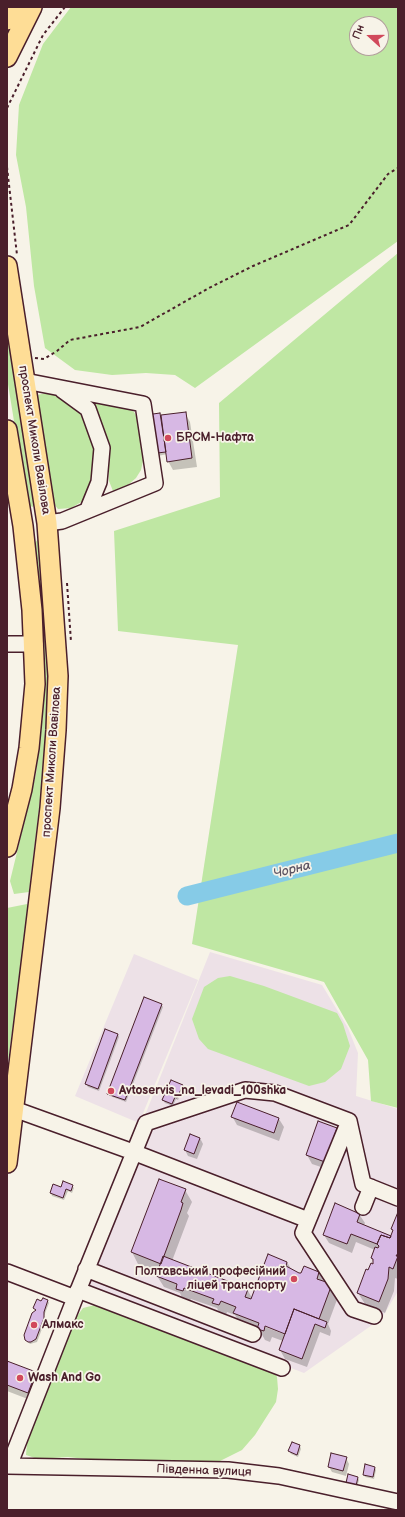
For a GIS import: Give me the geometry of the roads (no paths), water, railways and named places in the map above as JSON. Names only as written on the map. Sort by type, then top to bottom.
[{"type":"main road","points":[[7,20],[25,7]]},
{"type":"main road","points":[[7,57],[32,7]]},
{"type":"main road","name":"проспект Миколи Вавілова","points":[[7,266],[47,523],[58,660],[56,730],[50,808],[7,1164]]},
{"type":"main road","name":"проспект Миколи Вавілова","points":[[7,430],[23,526],[35,644],[35,684],[29,748],[22,789],[7,847]]},
{"type":"main road","points":[[23,526],[47,523]]},
{"type":"street","points":[[25,381],[143,404],[155,483],[88,509],[62,521],[47,523]]},
{"type":"street","points":[[59,388],[88,409],[102,448],[99,482],[88,509]]},
{"type":"street","points":[[7,644],[35,644]]},
{"type":"street","points":[[8,1466],[133,1152],[146,1123],[245,1090],[274,1093],[349,1121]]},
{"type":"street","points":[[14,1109],[133,1152],[308,1220]]},
{"type":"street","points":[[349,1121],[362,1184],[398,1198]]},
{"type":"street","points":[[349,1121],[303,1233],[353,1308],[374,1316]]},
{"type":"street","points":[[363,1207],[371,1187]]},
{"type":"street","points":[[86,1269],[253,1334]]},
{"type":"street","points":[[7,1272],[77,1294],[282,1368]]},
{"type":"street","name":"Південна вулиця","points":[[8,1466],[228,1470],[286,1477],[398,1502]]},
{"type":"waterway","name":"Чорна","points":[[187,896],[398,843]]},
{"type":"place","name":"БРСМ-Нафта","points":[[168,438]]},
{"type":"place","name":"Avtoservis_na_levadi_100shka","points":[[111,1091]]},
{"type":"place","name":"Полтавський професійний ліцей транспорту","points":[[294,1279]]},
{"type":"place","name":"Алмакс","points":[[34,1325]]},
{"type":"place","name":"Wash And Go","points":[[20,1378]]}]
